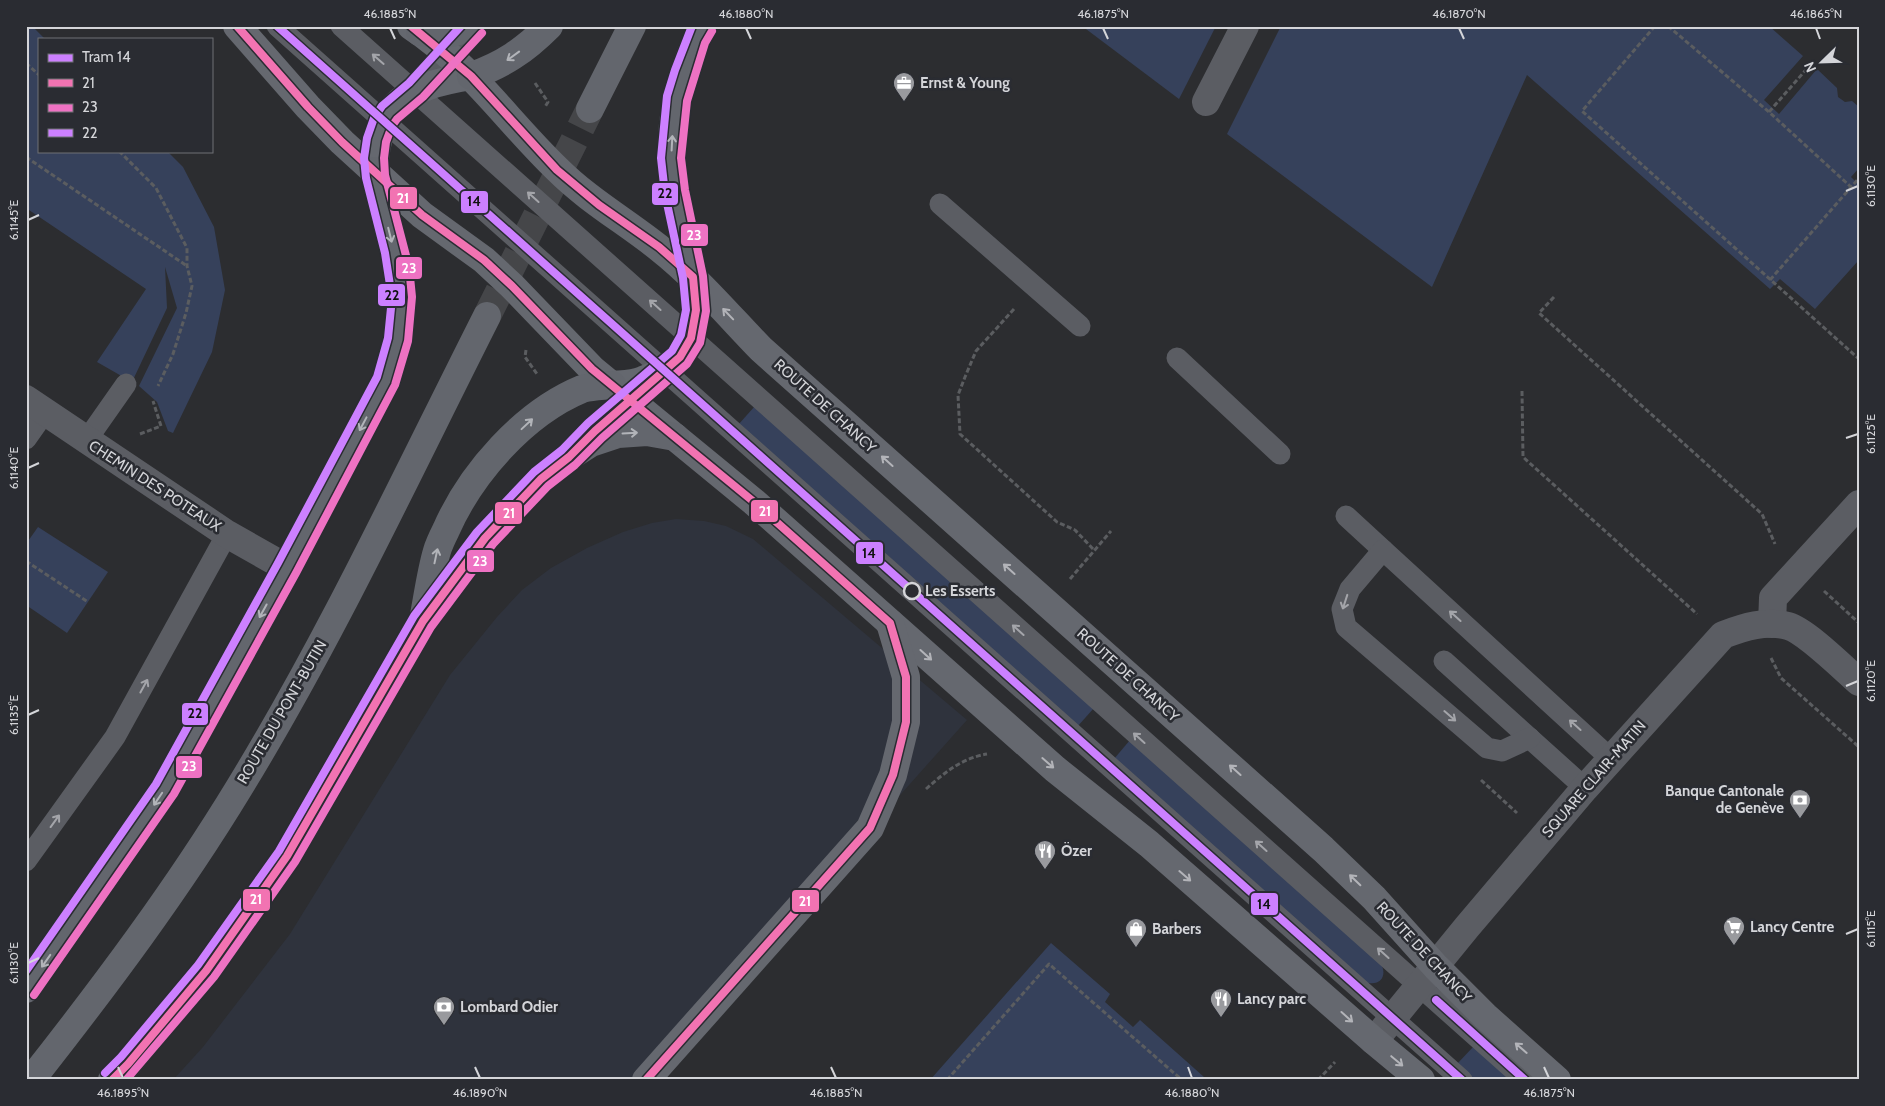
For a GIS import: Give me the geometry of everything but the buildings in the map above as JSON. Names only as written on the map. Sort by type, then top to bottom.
[{"type":"main road","points":[[237,26],[333,133],[422,215],[484,260],[512,286],[592,369],[754,502],[1035,752],[1149,844],[1421,1080]]},
{"type":"main road","points":[[415,29],[440,35],[459,32],[474,26]]},
{"type":"main road","points":[[26,989],[165,789],[287,568],[386,381],[395,356],[401,323],[401,296],[399,269],[374,171],[375,146],[383,121],[396,105],[414,91],[443,81],[471,76],[508,60],[549,26]]},
{"type":"main road","points":[[590,109],[632,26]]},
{"type":"main road","points":[[423,621],[437,550],[450,520],[464,496],[488,463],[507,442],[537,415],[584,388],[622,393],[664,370],[680,357],[691,338],[696,310],[693,277],[675,192],[672,158],[677,99],[696,39],[703,26]]},
{"type":"main road","name":"ROUTE DE CHANCY","points":[[415,29],[471,76],[557,170],[599,205],[659,248],[693,277],[761,350],[1323,850],[1374,898],[1428,976],[1485,1016],[1557,1080]]},
{"type":"main road","name":"ROUTE DU PONT-BUTIN","points":[[31,1080],[148,926],[239,788],[327,633],[486,316]]},
{"type":"main road","points":[[112,1080],[128,1064],[206,971],[282,863],[423,621],[485,538],[530,490],[569,457],[591,443],[618,434],[647,432],[675,438]]},
{"type":"main road","points":[[646,1080],[870,828],[894,776],[906,722],[906,677],[890,623]]},
{"type":"street","points":[[1206,102],[1245,26]]},
{"type":"street","name":"CHEMIN DES POTEAUX","points":[[36,405],[86,441],[227,534],[287,568]]},
{"type":"street","points":[[1772,624],[1773,598],[1859,504]]},
{"type":"street","name":"SQUARE CLAIR-MATIN","points":[[1374,1041],[1584,788],[1724,635],[1747,626],[1772,624],[1789,626],[1811,639],[1859,682]]},
{"type":"lane","points":[[277,26],[1462,1080]]},
{"type":"lane","points":[[340,26],[691,338],[1428,976],[1525,1080]]},
{"type":"lane","points":[[414,91],[474,26]]},
{"type":"lane","points":[[940,204],[1080,326]]},
{"type":"lane","points":[[1177,358],[1280,454]]},
{"type":"lane","points":[[86,441],[126,384]]},
{"type":"lane","points":[[569,457],[595,431],[622,393]]},
{"type":"lane","points":[[26,439],[36,405]]},
{"type":"lane","points":[[1346,516],[1610,758]]},
{"type":"lane","points":[[26,861],[115,738],[227,534]]},
{"type":"lane","points":[[1383,550],[1350,589],[1342,609],[1346,627],[1487,748],[1502,751],[1530,738]]},
{"type":"lane","points":[[1444,661],[1584,788]]},
{"type":"path","points":[[1655,26],[1582,111],[1859,359]]},
{"type":"path","points":[[1668,26],[1769,112],[1851,187]]},
{"type":"path","points":[[26,63],[38,74]]},
{"type":"path","points":[[1769,112],[1811,64]]},
{"type":"path","points":[[120,152],[156,188],[187,248],[187,266],[192,286],[173,354],[157,390]]},
{"type":"path","points":[[26,157],[187,266]]},
{"type":"path","points":[[1770,280],[1859,178]]},
{"type":"path","points":[[1034,286],[976,351],[958,395],[960,434],[1057,522],[1075,530],[1094,550]]},
{"type":"path","points":[[1554,297],[1539,313],[1762,514],[1778,550],[1859,623]]},
{"type":"path","points":[[1522,391],[1523,457],[1703,619]]},
{"type":"path","points":[[137,435],[161,426],[153,399]]},
{"type":"path","points":[[1064,585],[1111,531]]},
{"type":"path","points":[[26,561],[88,602]]},
{"type":"path","points":[[1772,624],[1769,654],[1781,678],[1859,748]]},
{"type":"path","points":[[924,790],[952,767],[966,760],[984,754],[1035,752]]},
{"type":"path","points":[[947,1080],[1049,964],[1182,1080]]},
{"type":"path","points":[[1318,1080],[1335,1062]]},
{"type":"shaded area","points":[[26,26],[32,26],[44,38],[38,38],[38,152],[168,152],[183,167],[214,227],[225,290],[212,352],[173,433],[168,431],[157,402],[139,386],[177,308],[165,267],[167,308],[132,382],[97,362],[146,289],[26,208]]},
{"type":"shaded area","points":[[1082,26],[1216,26],[1179,99]]},
{"type":"shaded area","points":[[1281,26],[1769,26],[1803,56],[1764,100],[1779,114],[1817,69],[1837,88],[1838,97],[1845,102],[1852,101],[1859,107],[1859,168],[1851,177],[1859,185],[1858,261],[1815,309],[1780,279],[1770,289],[1527,75],[1432,287],[1227,134]]},
{"type":"shaded area","points":[[755,406],[1094,708],[1077,727],[738,425]]},
{"type":"shaded area","points":[[676,519],[704,521],[726,526],[753,539],[967,720],[646,1080],[173,1080],[203,1047],[290,934],[450,675],[497,617],[522,590],[551,568],[587,548],[623,532],[652,523]]},
{"type":"shaded area","points":[[38,527],[108,572],[67,633],[26,605],[26,544]]},
{"type":"shaded area","points":[[1130,740],[1381,964],[1383,977],[1381,980],[1374,983],[1365,982],[1114,759]]},
{"type":"shaded area","points":[[1051,943],[1110,994],[1105,1002],[1133,1027],[1140,1020],[1204,1077],[1205,1080],[930,1080]]},
{"type":"shaded area","points":[[1474,1046],[1512,1080],[1475,1080],[1457,1064]]},
{"type":"tunnel","points":[[487,316],[590,109]]},
{"type":"tram line","name":"14","points":[[277,26],[1462,1080]]},
{"type":"tram line","name":"14","points":[[1436,1000],[1525,1080]]},
{"type":"transit line","name":"21","points":[[237,26],[308,107],[342,142],[422,215],[484,260],[512,286],[592,369],[754,502],[890,623],[906,677],[906,722],[893,775],[870,828],[646,1080]]},
{"type":"transit line","name":"21","points":[[112,1080],[128,1064],[206,971],[287,856],[423,621],[485,538],[541,479],[569,457],[595,431],[680,357],[691,338],[696,310],[693,277],[659,247],[599,205],[557,170],[471,76],[411,26]]},
{"type":"transit line","name":"22","points":[[26,971],[156,784],[278,563],[377,377],[388,338],[392,298],[385,253],[366,178],[364,158],[367,138],[374,118],[382,106],[409,83],[461,26]]},
{"type":"transit line","name":"22","points":[[105,1073],[121,1057],[198,965],[279,851],[414,616],[477,532],[534,472],[562,450],[588,423],[672,351],[681,335],[686,310],[683,278],[665,194],[661,158],[667,96],[692,26]]},
{"type":"transit line","name":"23","points":[[126,1080],[214,977],[295,862],[431,627],[493,544],[548,486],[575,465],[602,438],[687,364],[700,343],[706,311],[703,276],[685,190],[681,158],[687,101],[705,43],[712,31]]},
{"type":"transit line","name":"23","points":[[34,995],[174,794],[296,573],[395,385],[408,341],[412,297],[409,267],[385,175],[384,158],[386,142],[397,119],[423,97],[482,33]]},
{"type":"place","name":"Ernst & Young","points":[[904,102]]},
{"type":"place","name":"Les Esserts","points":[[912,591]]},
{"type":"place","name":"Banque Cantonale de Genève","points":[[1800,819]]},
{"type":"place","name":"Özer","points":[[1045,870]]},
{"type":"place","name":"Lancy Centre","points":[[1734,946]]},
{"type":"place","name":"Barbers","points":[[1136,948]]},
{"type":"place","name":"Lancy parc","points":[[1221,1018]]},
{"type":"place","name":"Lombard Odier","points":[[444,1026]]}]
